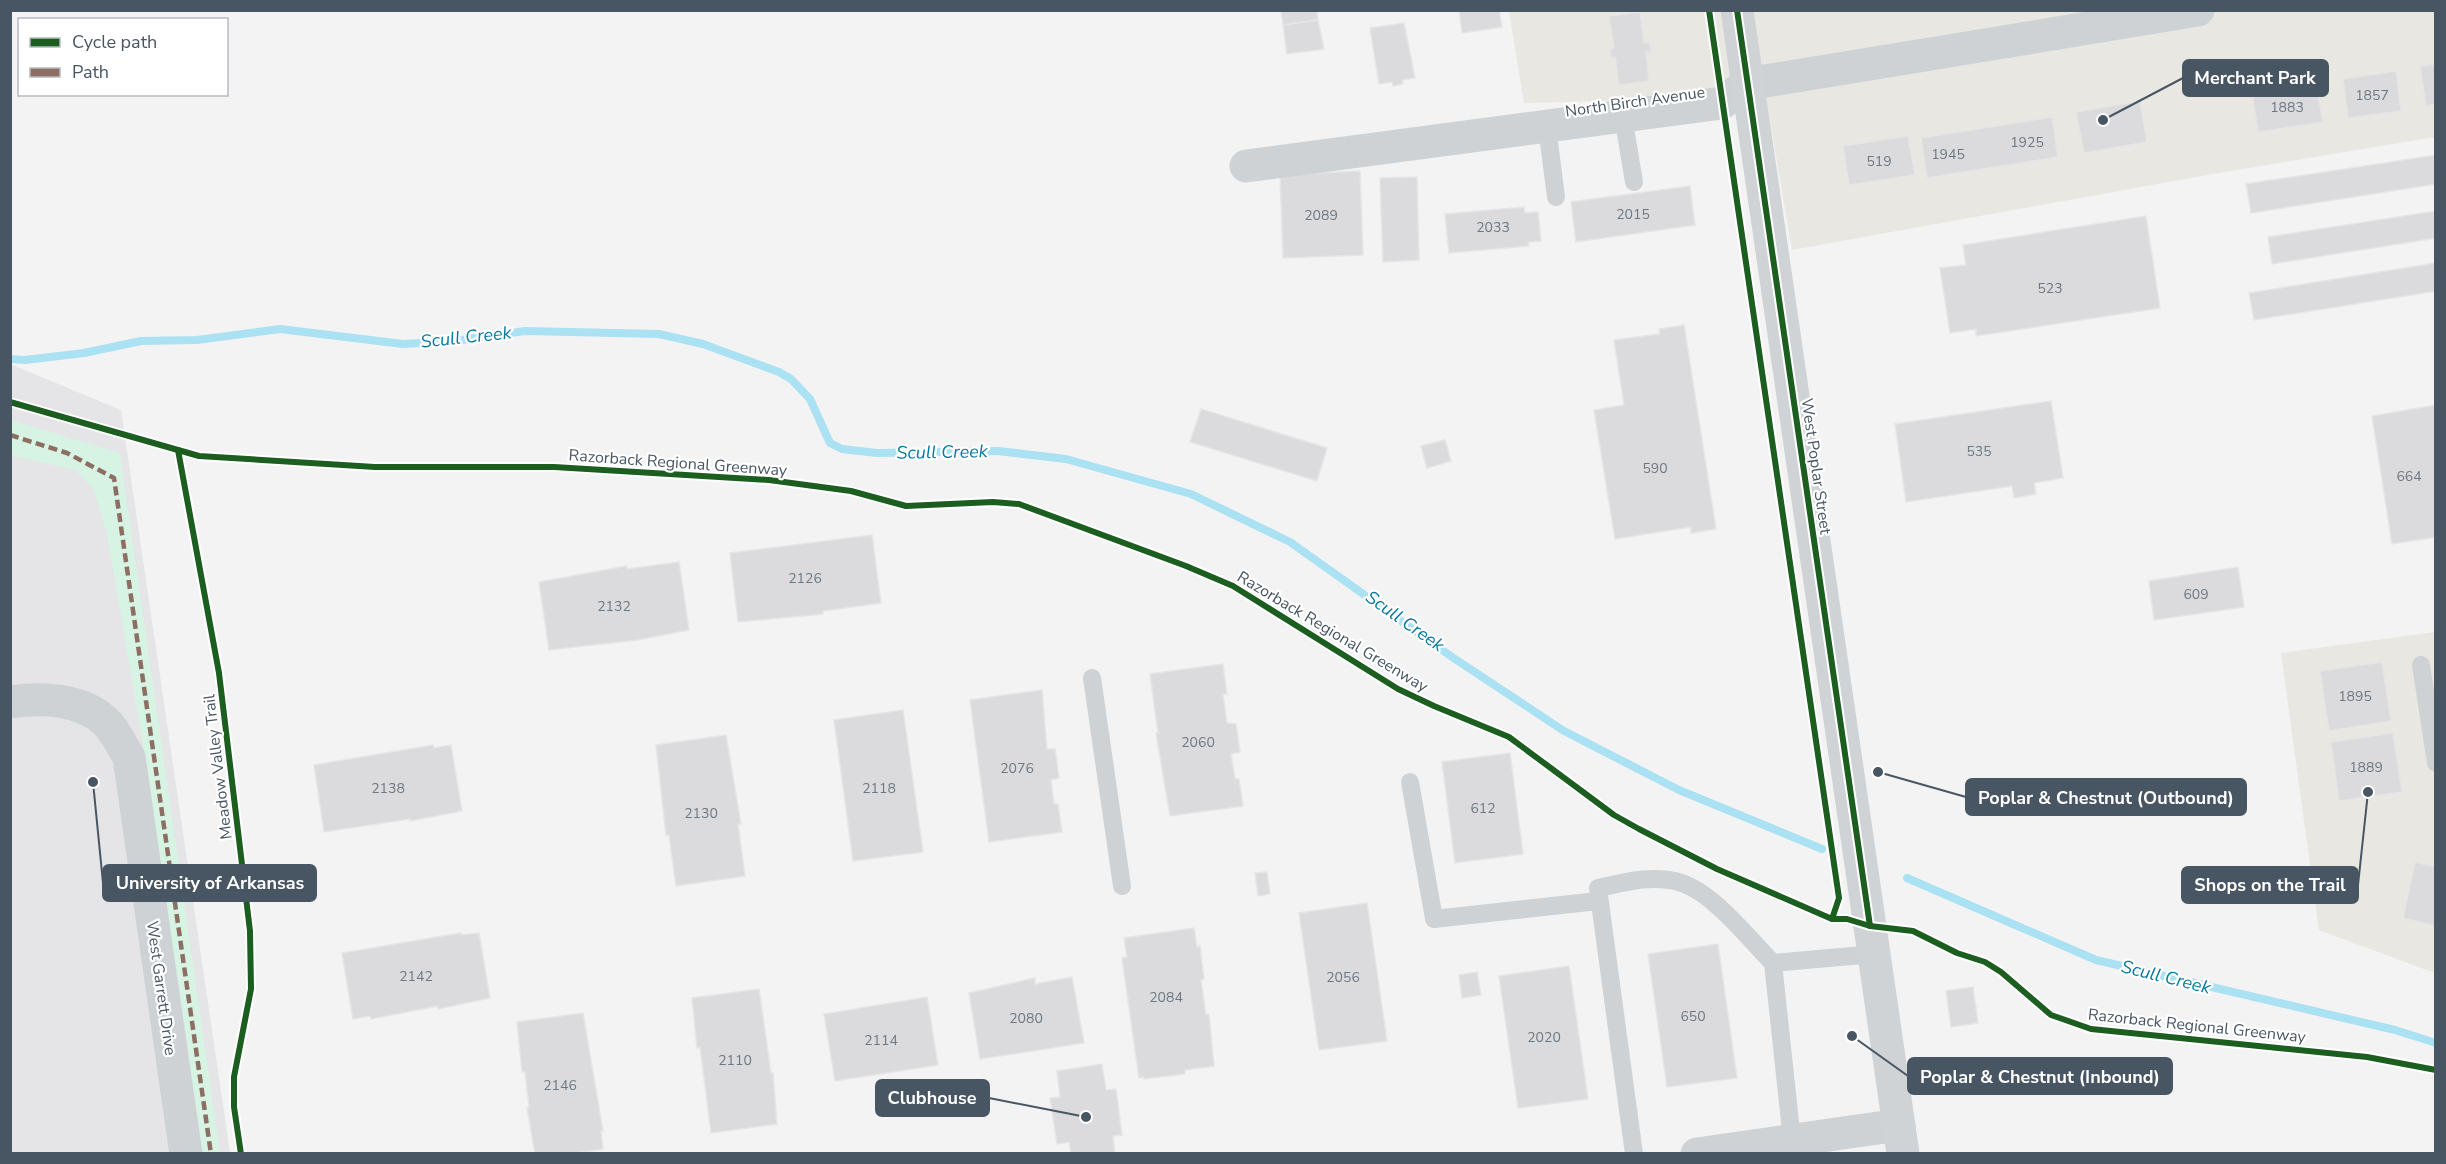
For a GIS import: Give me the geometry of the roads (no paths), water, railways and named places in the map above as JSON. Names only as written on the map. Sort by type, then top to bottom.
[{"type":"street","name":"West Poplar Street","points":[[1737,10],[1901,1139]]},
{"type":"street","name":"North Birch Avenue","points":[[1246,166],[1722,103],[1747,84],[2198,10]]},
{"type":"street","name":"West Garrett Drive","points":[[10,702],[25,700],[80,704],[106,722],[129,757],[186,1154]]},
{"type":"street","points":[[1697,1154],[1792,1140],[1901,1139]]},
{"type":"lane","points":[[1623,116],[1634,182]]},
{"type":"lane","points":[[1547,127],[1556,197]]},
{"type":"lane","points":[[2421,665],[2436,763]]},
{"type":"lane","points":[[1092,678],[1122,886]]},
{"type":"lane","points":[[1410,782],[1434,919],[1598,901]]},
{"type":"lane","points":[[1634,1154],[1598,888],[1637,880],[1675,881],[1690,885],[1710,899],[1773,963],[1792,1140]]},
{"type":"lane","points":[[1773,963],[1874,954]]},
{"type":"waterway","name":"Scull Creek","points":[[10,359],[25,360],[84,353],[141,341],[197,340],[280,329],[403,344],[455,341],[525,331],[659,334],[703,344],[779,372],[791,379],[810,399],[830,443],[842,449],[877,453],[998,451],[1066,459],[1191,494],[1290,542],[1452,657],[1564,731],[1679,790],[1822,849]]},
{"type":"waterway","name":"Scull Creek","points":[[1907,878],[2096,960],[2395,1030],[2436,1043]]},
{"type":"place","name":"Merchant Park","points":[[2103,120]]},
{"type":"place","name":"Poplar & Chestnut (Outbound)","points":[[1878,772]]},
{"type":"place","name":"University of Arkansas","points":[[93,782]]},
{"type":"place","name":"Shops on the Trail","points":[[2368,792]]},
{"type":"place","name":"Poplar & Chestnut (Inbound)","points":[[1852,1036]]},
{"type":"place","name":"Clubhouse","points":[[1086,1117]]}]
